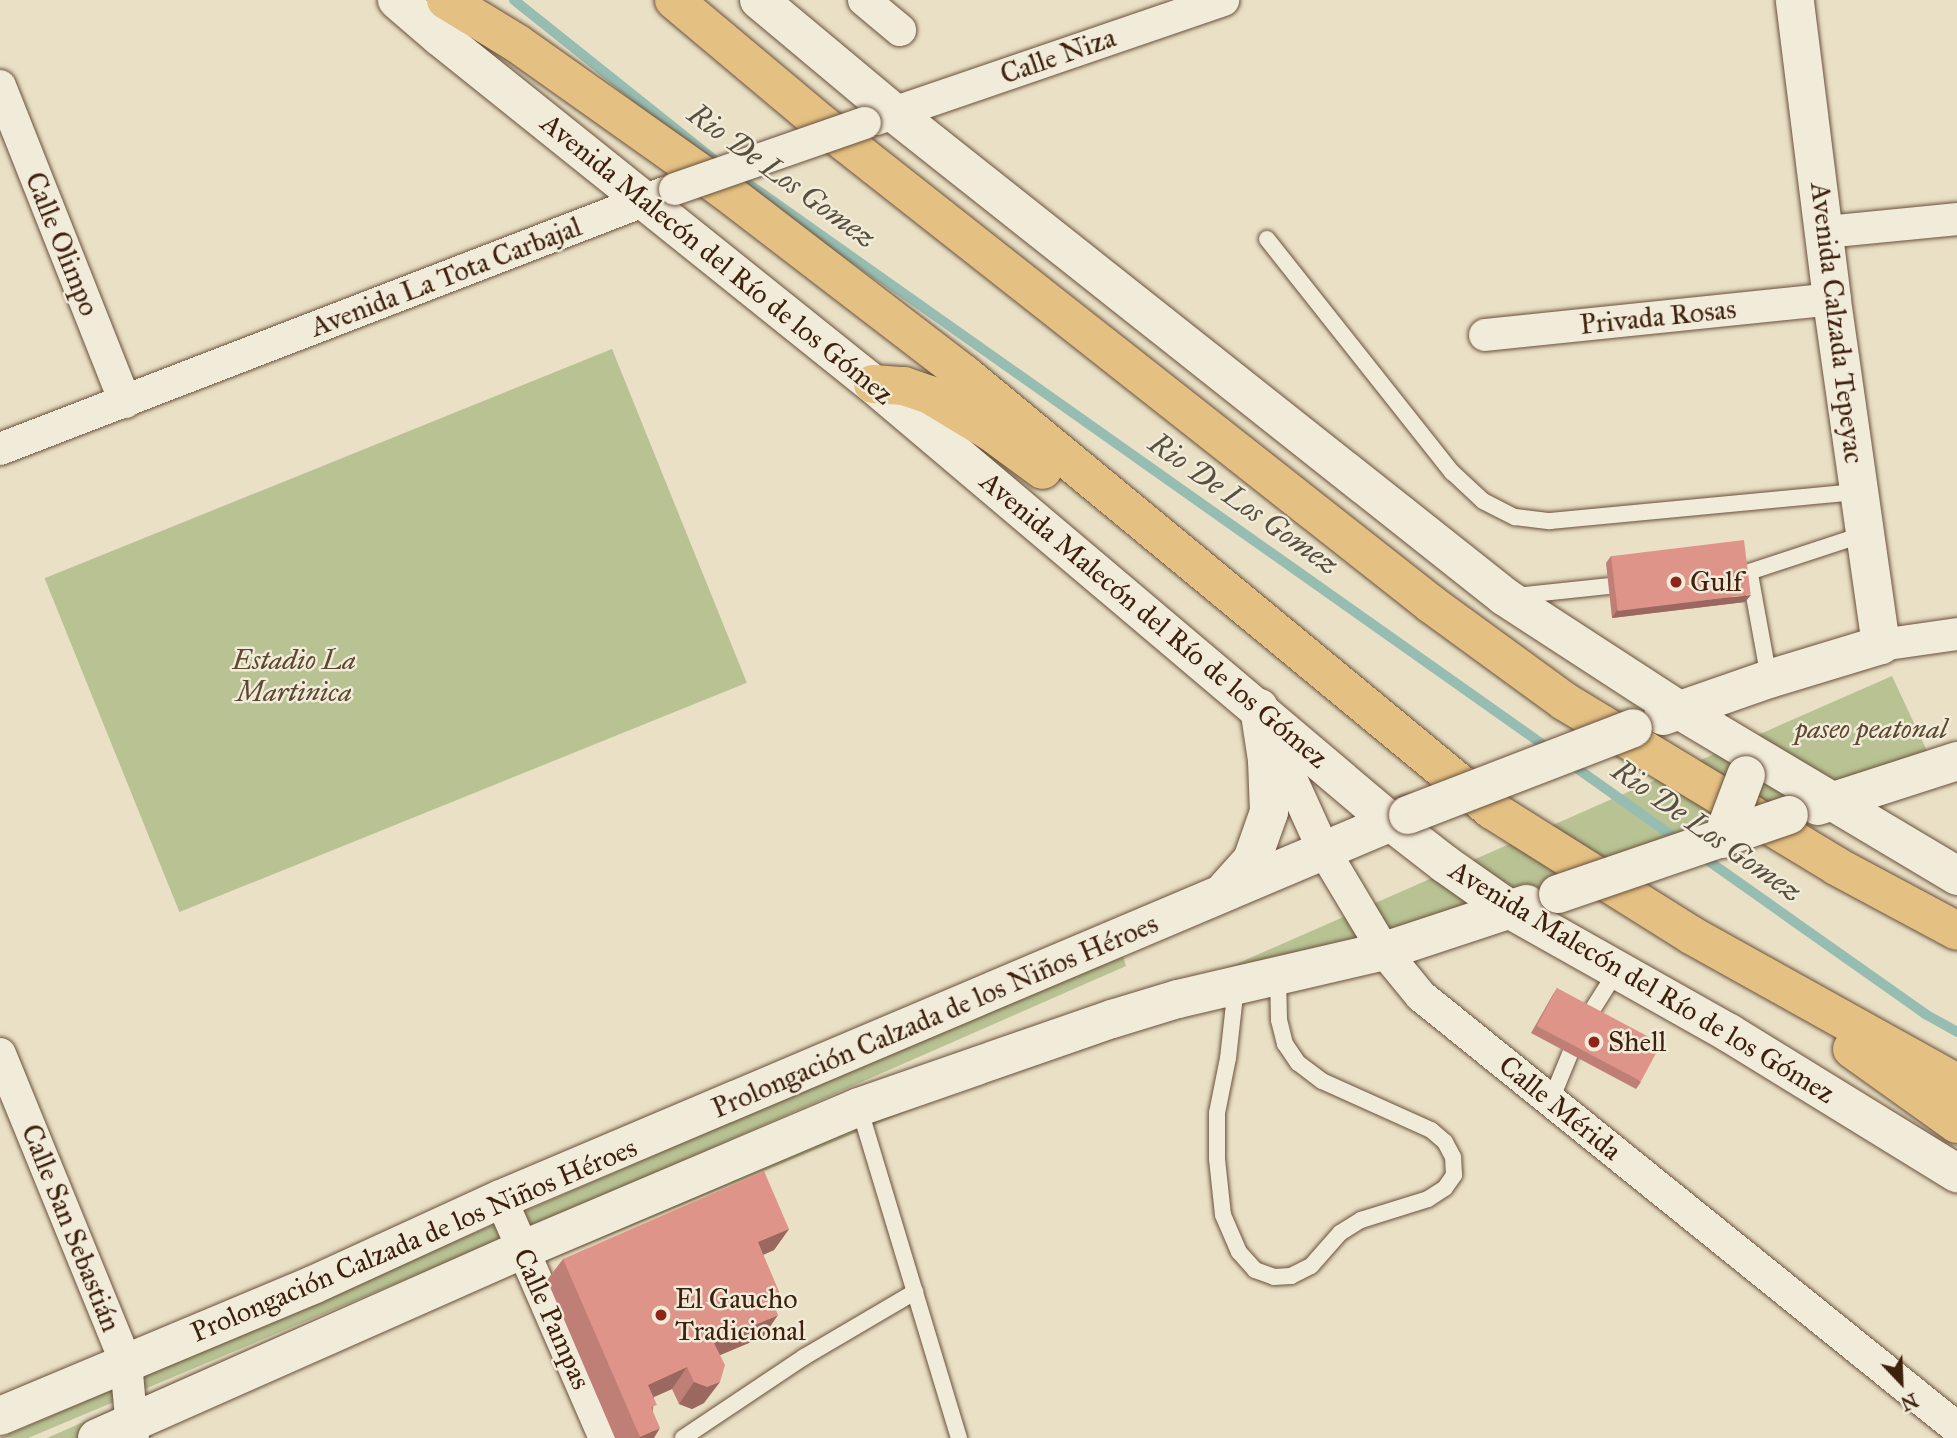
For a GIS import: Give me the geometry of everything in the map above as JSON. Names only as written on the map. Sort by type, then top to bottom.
[{"type":"main road","name":"Avenida Malecón del Río de los Gómez","points":[[446,0],[518,44],[724,190],[964,374],[1492,810],[1691,935],[1957,1083]]},
{"type":"main road","points":[[674,0],[823,125],[1420,595],[1564,701],[1836,866],[1957,932]]},
{"type":"main road","points":[[873,384],[904,386],[930,395],[991,432],[1038,466],[1396,759],[1446,791],[1492,810]]},
{"type":"main road","points":[[1691,935],[1957,1124]]},
{"type":"street","name":"Avenida Malecón del Río de los Gómez","points":[[397,0],[440,37],[661,194],[873,384],[1259,708],[1509,909],[1618,969],[1957,1173]]},
{"type":"street","points":[[759,0],[879,118],[1505,597],[1679,710],[1748,764],[1834,801],[1957,876]]},
{"type":"street","points":[[864,0],[900,30]]},
{"type":"street","name":"Calle Niza","points":[[879,118],[1223,0]]},
{"type":"street","name":"Avenida Calzada Tepeyac","points":[[1795,0],[1832,299],[1881,645]]},
{"type":"street","name":"Calle Olimpo","points":[[0,86],[124,402]]},
{"type":"street","name":"Avenida La Tota Carbajal","points":[[0,449],[661,194],[879,118]]},
{"type":"street","points":[[1825,232],[1957,219]]},
{"type":"street","name":"Privada Rosas","points":[[1485,335],[1832,299]]},
{"type":"street","points":[[1881,645],[1957,634]]},
{"type":"street","name":"Prolongación Calzada de los Niños Héroes","points":[[0,1416],[313,1285],[501,1199],[706,1115],[1323,849],[1679,710],[1769,678],[1881,645]]},
{"type":"street","points":[[1226,890],[1252,860],[1269,812],[1267,760],[1259,708]]},
{"type":"street","name":"Calle Mérida","points":[[1259,708],[1323,849],[1384,951],[1421,996],[1957,1429]]},
{"type":"street","name":"Prolongación Calzada de los Niños Héroes","points":[[120,1433],[522,1250],[859,1107],[1112,1019],[1384,951],[1957,761]]},
{"type":"street","points":[[1723,839],[1748,764]]},
{"type":"street","name":"Calle San Sebastián","points":[[2,1066],[126,1363],[120,1433]]},
{"type":"street","name":"Calle Pampas","points":[[501,1199],[605,1438]]},
{"type":"lane","points":[[1267,239],[1452,472],[1483,501],[1515,517],[1550,521],[1858,492]]},
{"type":"lane","points":[[1769,678],[1746,574],[1865,534]]},
{"type":"lane","points":[[1505,597],[1609,586]]},
{"type":"lane","points":[[1589,1015],[1618,969]]},
{"type":"lane","points":[[1236,986],[1228,1058],[1217,1113],[1217,1159],[1223,1214],[1239,1252],[1255,1270],[1274,1277],[1291,1276],[1311,1265],[1340,1233],[1361,1220],[1428,1199],[1444,1188],[1454,1175],[1453,1157],[1445,1142],[1430,1130],[1322,1081],[1298,1063],[1285,1044],[1279,1020],[1278,976]]},
{"type":"lane","points":[[1551,1100],[1570,1054]]},
{"type":"lane","points":[[859,1107],[959,1438]]},
{"type":"lane","points":[[684,1438],[804,1357],[915,1292]]},
{"type":"green space","name":"Estadio La Martinica","points":[[612,349],[747,683],[179,912],[45,578]]},
{"type":"green space","name":"paseo peatonal","points":[[1892,676],[1927,751],[1753,818],[920,1106],[123,1438],[47,1438],[466,1254],[28,1438],[0,1438],[1122,953],[1126,966],[536,1225],[933,1063],[1234,965]]},
{"type":"building","name":"Gulf","points":[[1744,540],[1751,595],[1618,611],[1611,556]]},
{"type":"building","name":"Shell","points":[[1557,988],[1661,1043],[1641,1081],[1537,1026]]},
{"type":"building","name":"El Gaucho Tradicional","points":[[764,1171],[789,1229],[758,1242],[779,1292],[770,1296],[778,1315],[714,1343],[725,1365],[720,1382],[707,1387],[694,1382],[687,1367],[648,1385],[657,1405],[651,1407],[660,1428],[640,1437],[563,1259]]},
{"type":"waterway","name":"Rio De Los Gomez","points":[[514,0],[717,162]]},
{"type":"waterway","name":"Rio De Los Gomez","points":[[733,173],[1552,751]]},
{"type":"waterway","name":"Rio De Los Gomez","points":[[1568,762],[1681,842]]},
{"type":"waterway","name":"Rio De Los Gomez","points":[[1700,855],[1925,1014],[1957,1032]]},
{"type":"place","name":"Gulf","points":[[1676,582]]},
{"type":"place","name":"Shell","points":[[1594,1042]]},
{"type":"place","name":"El Gaucho Tradicional","points":[[661,1315]]}]
